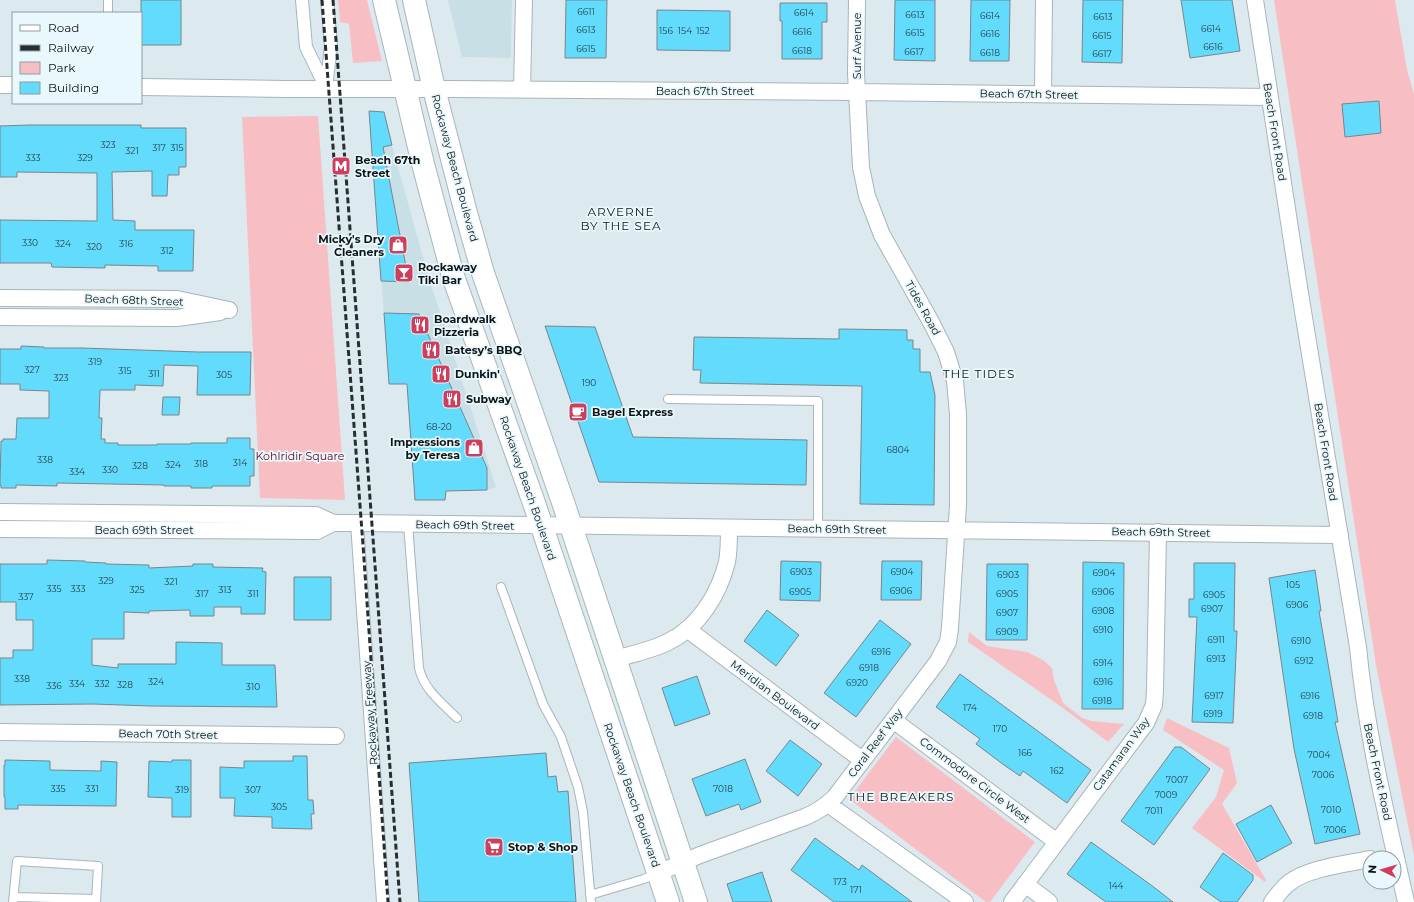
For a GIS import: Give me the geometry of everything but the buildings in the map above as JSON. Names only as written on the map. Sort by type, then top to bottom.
[{"type":"main road","name":"Rockaway Beach Boulevard","points":[[384,0],[405,89],[453,276],[541,526],[668,902]]},
{"type":"main road","name":"Rockaway Beach Boulevard","points":[[414,0],[434,89],[466,213],[493,300],[572,526],[696,902]]},
{"type":"main road","points":[[465,308],[493,300]]},
{"type":"street","points":[[302,0],[306,47],[326,88]]},
{"type":"street","points":[[326,88],[331,46],[327,0]]},
{"type":"street","points":[[522,90],[524,0]]},
{"type":"street","name":"Surf Avenue","points":[[857,0],[857,92]]},
{"type":"street","points":[[1043,94],[1044,0]]},
{"type":"street","name":"Beach Front Road","points":[[1255,0],[1269,97],[1358,647],[1362,687],[1369,730],[1394,850]]},
{"type":"street","points":[[0,85],[12,85]]},
{"type":"street","name":"Beach 67th Street","points":[[142,87],[857,92],[1269,97]]},
{"type":"street","name":"Tides Road","points":[[857,92],[861,167],[863,181],[871,209],[882,235],[924,308],[952,367],[955,382],[959,432],[958,505],[956,530]]},
{"type":"street","name":"Beach 68th Street","points":[[0,298],[177,299],[229,310],[177,318],[0,317]]},
{"type":"street","name":"Beach 69th Street","points":[[0,512],[316,515],[333,523],[357,524],[1340,535]]},
{"type":"street","name":"Beach 69th Street","points":[[0,529],[317,531],[333,523]]},
{"type":"street","name":"Rockaway Freeway","points":[[357,524],[383,902]]},
{"type":"street","points":[[615,659],[667,642],[687,629],[703,612],[720,583],[727,561],[730,528]]},
{"type":"street","name":"Coral Reef Way","points":[[658,873],[700,855],[806,817],[818,811],[835,797],[941,656],[948,642],[956,530]]},
{"type":"street","name":"Catamaran Way","points":[[1012,902],[1146,723],[1152,710],[1155,690],[1158,532]]},
{"type":"street","name":"Meridian Boulevard","points":[[687,629],[862,760]]},
{"type":"street","name":"Commodore Circle West","points":[[893,720],[1057,842]]},
{"type":"street","name":"Beach 70th Street","points":[[0,732],[336,736]]},
{"type":"street","points":[[828,804],[965,902]]},
{"type":"street","points":[[1272,902],[1288,883],[1300,876],[1319,870],[1362,861]]},
{"type":"street","points":[[1025,884],[1049,902]]},
{"type":"street","name":"Beach Front Road","points":[[1402,884],[1406,902]]},
{"type":"lane","points":[[108,0],[108,12]]},
{"type":"lane","points":[[668,399],[818,401],[818,529]]},
{"type":"lane","points":[[408,524],[418,668],[428,688],[457,718]]},
{"type":"lane","points":[[502,587],[543,704],[561,737],[578,787],[583,812],[591,899]]},
{"type":"lane","points":[[17,861],[98,866],[96,900],[13,899],[17,861]]},
{"type":"lane","name":"Coral Reef Way","points":[[591,899],[658,873]]},
{"type":"shaded area","points":[[448,0],[512,0],[511,58],[462,57]]},
{"type":"shaded area","points":[[369,111],[384,112],[427,272],[496,487],[487,490],[446,491],[445,500],[415,500],[407,384],[389,384]]},
{"type":"green space","points":[[338,0],[367,0],[382,61],[353,63],[349,24],[340,22]]},
{"type":"green space","points":[[1274,0],[1395,0],[1407,70],[1414,94],[1414,855],[1376,665]]},
{"type":"green space","name":"Kohlridir Square","points":[[318,116],[345,500],[260,498],[242,117]]},
{"type":"green space","points":[[969,632],[987,646],[1027,652],[1043,660],[1052,668],[1054,680],[1063,703],[1082,718],[1092,721],[1124,724],[1108,742],[1063,708],[968,642]]},
{"type":"green space","points":[[1167,718],[1229,748],[1237,783],[1222,804],[1266,880],[1265,882],[1192,828],[1216,797],[1224,770],[1163,730]]},
{"type":"green space","points":[[896,737],[1035,842],[990,902],[986,902],[849,799]]},
{"type":"railway","points":[[322,0],[388,902]]},
{"type":"railway","points":[[333,0],[400,902]]},
{"type":"place","name":"Beach 67th Street","points":[[341,166]]},
{"type":"place","name":"Micky's Dry Cleaners","points":[[398,245]]},
{"type":"place","name":"Rockaway Tiki Bar","points":[[404,273]]},
{"type":"place","name":"Boardwalk Pizzeria","points":[[420,325]]},
{"type":"place","name":"Batesy’s BBQ","points":[[431,350]]},
{"type":"place","name":"Dunkin'","points":[[441,374]]},
{"type":"place","name":"Subway","points":[[452,399]]},
{"type":"place","name":"Bagel Express","points":[[578,412]]},
{"type":"place","name":"Impressions by Teresa","points":[[474,448]]},
{"type":"place","name":"Stop & Shop","points":[[494,847]]},
{"type":"district","name":"ARVERNE BY THE SEA","points":[[621,218]]},
{"type":"district","name":"THE TIDES","points":[[979,373]]},
{"type":"district","name":"THE BREAKERS","points":[[901,796]]}]
